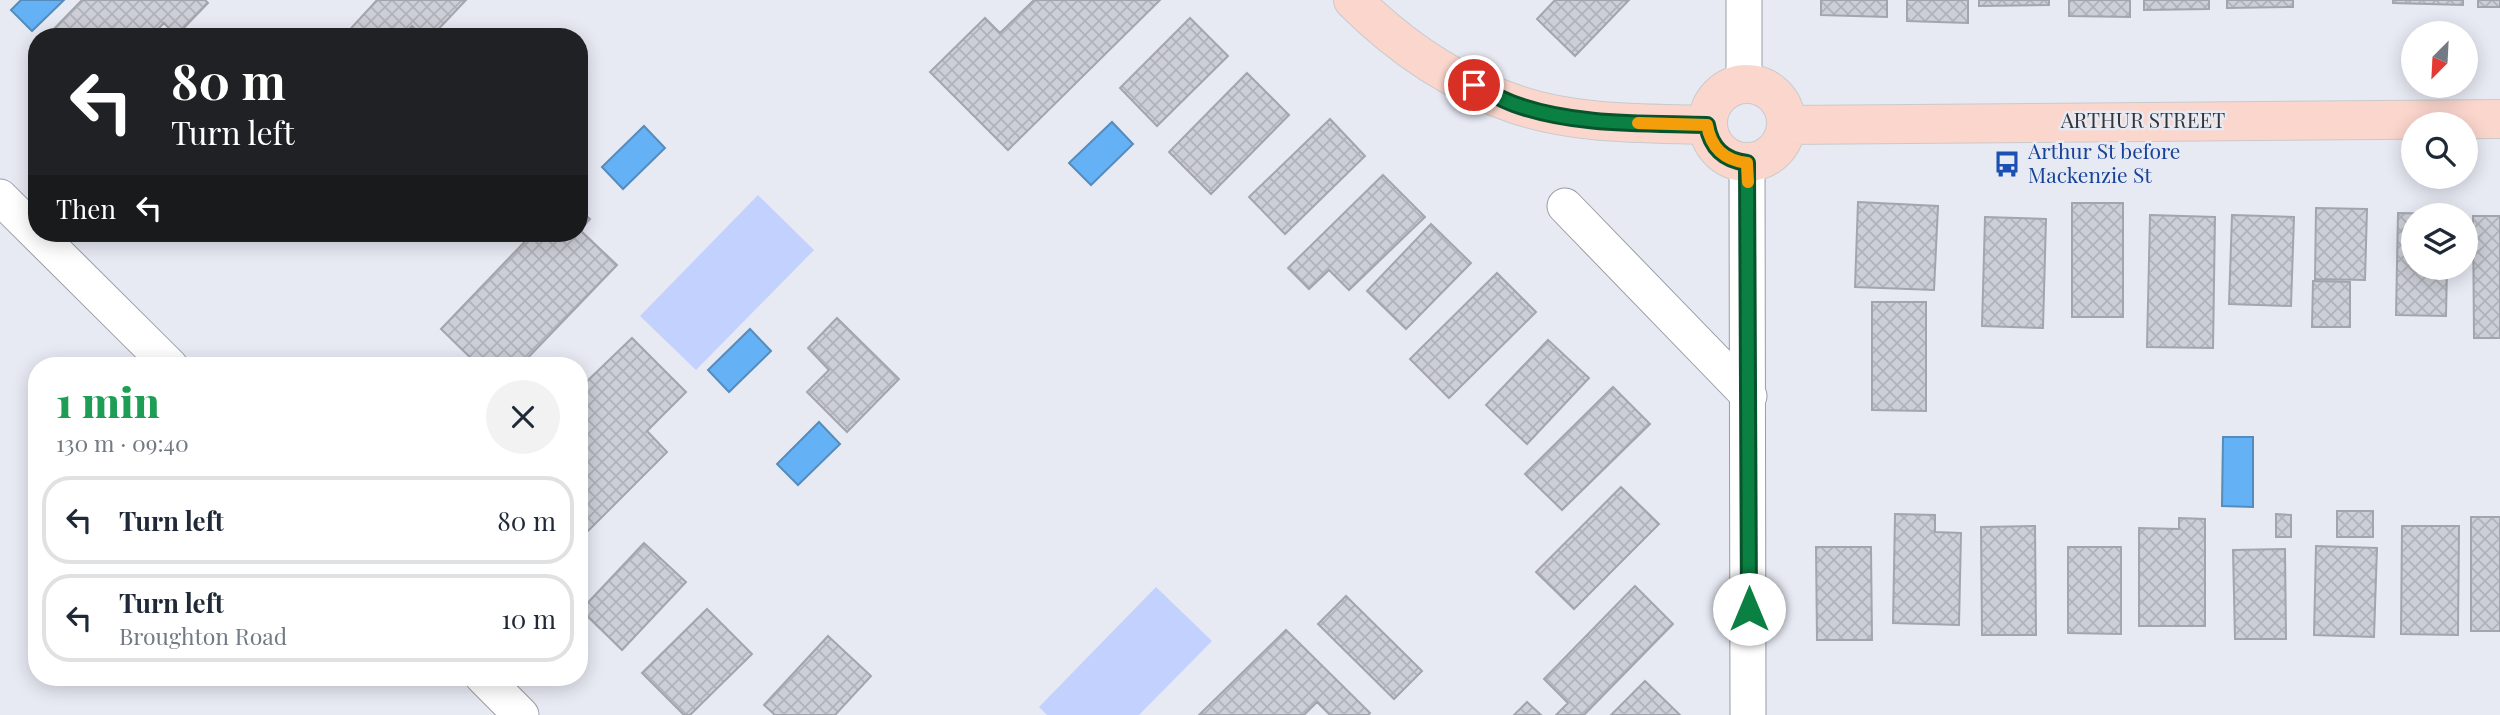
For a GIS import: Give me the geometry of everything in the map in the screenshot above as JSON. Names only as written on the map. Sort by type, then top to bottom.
[{"type":"main road","points":[[1353,0],[1412,52],[1515,104],[1607,122],[1707,125]]},
{"type":"main road","points":[[1744,84],[1765,89],[1774,95],[1781,104],[1786,125],[1784,137],[1770,156],[1747,163],[1735,162],[1715,148],[1707,125],[1713,102],[1732,86],[1744,84]]},
{"type":"main road","name":"ARTHUR STREET","points":[[1786,125],[2500,119]]},
{"type":"street","points":[[1744,0],[1744,84]]},
{"type":"street","points":[[1747,163],[1748,715]]},
{"type":"street","points":[[0,197],[28,225]]},
{"type":"street","points":[[1565,206],[1749,396]]},
{"type":"street","points":[[45,242],[161,357]]},
{"type":"street","points":[[492,686],[521,715]]},
{"type":"shaded area","points":[[758,195],[814,250],[696,370],[640,316]]},
{"type":"shaded area","points":[[1156,587],[1212,641],[1139,715],[1047,715],[1039,707]]},
{"type":"water","points":[[21,0],[64,0],[35,28],[29,28],[11,10]]},
{"type":"water","points":[[1112,122],[1133,144],[1091,185],[1069,163]]},
{"type":"water","points":[[644,126],[665,148],[623,189],[602,167]]},
{"type":"water","points":[[750,329],[771,351],[729,392],[708,370]]},
{"type":"water","points":[[819,422],[840,444],[798,485],[777,464]]},
{"type":"water","points":[[2223,437],[2253,437],[2253,507],[2222,506]]},
{"type":"building","points":[[82,0],[205,0],[208,3],[184,28],[169,28],[164,23],[159,28],[55,28]]},
{"type":"building","points":[[377,0],[466,0],[440,28],[351,28]]},
{"type":"building","points":[[1034,0],[1160,0],[1008,150],[930,72],[985,18],[1000,33]]},
{"type":"building","points":[[1555,0],[1629,0],[1575,56],[1537,19]]},
{"type":"building","points":[[1821,0],[1887,0],[1887,17],[1821,15]]},
{"type":"building","points":[[1907,0],[1968,0],[1968,23],[1907,21]]},
{"type":"building","points":[[1979,0],[2049,0],[2049,5],[1979,6]]},
{"type":"building","points":[[2069,0],[2130,0],[2130,17],[2069,16]]},
{"type":"building","points":[[2144,0],[2209,0],[2209,9],[2144,10]]},
{"type":"building","points":[[2227,0],[2293,0],[2293,7],[2227,8]]},
{"type":"building","points":[[2393,0],[2463,0],[2463,5],[2393,3]]},
{"type":"building","points":[[2478,0],[2500,0],[2500,7],[2478,7]]},
{"type":"building","points":[[1190,18],[1228,56],[1157,126],[1120,88]]},
{"type":"building","points":[[1247,73],[1289,115],[1211,194],[1169,152]]},
{"type":"building","points":[[1330,119],[1365,156],[1285,234],[1249,197]]},
{"type":"building","points":[[1383,175],[1425,217],[1349,290],[1329,270],[1309,289],[1288,268]]},
{"type":"building","points":[[1858,202],[1938,206],[1934,290],[1855,287]]},
{"type":"building","points":[[2072,203],[2123,203],[2123,317],[2072,317]]},
{"type":"building","points":[[2316,208],[2367,209],[2365,280],[2315,279]]},
{"type":"building","points":[[2398,213],[2401,213],[2401,280],[2447,280],[2446,316],[2396,315]]},
{"type":"building","points":[[2150,215],[2215,217],[2213,348],[2147,347]]},
{"type":"building","points":[[2232,215],[2294,217],[2291,306],[2229,304]]},
{"type":"building","points":[[2478,216],[2500,216],[2500,338],[2474,338],[2474,280],[2478,280]]},
{"type":"building","points":[[1985,217],[2046,219],[2043,328],[1982,326]]},
{"type":"building","points":[[1431,224],[1471,263],[1406,329],[1367,291]]},
{"type":"building","points":[[588,238],[617,265],[529,357],[470,357],[441,329],[524,242],[588,242]]},
{"type":"building","points":[[1497,273],[1536,312],[1449,398],[1410,359]]},
{"type":"building","points":[[2313,281],[2350,282],[2350,327],[2312,327]]},
{"type":"building","points":[[1872,302],[1926,302],[1926,411],[1872,410]]},
{"type":"building","points":[[837,318],[899,379],[847,432],[807,392],[829,370],[808,348]]},
{"type":"building","points":[[632,338],[686,392],[647,431],[667,452],[588,531],[588,380]]},
{"type":"building","points":[[1548,340],[1589,378],[1527,444],[1486,405]]},
{"type":"building","points":[[1613,387],[1650,424],[1562,510],[1525,474]]},
{"type":"building","points":[[1621,487],[1659,524],[1574,609],[1536,572]]},
{"type":"building","points":[[2337,511],[2373,511],[2373,537],[2337,537]]},
{"type":"building","points":[[1895,514],[1935,515],[1935,532],[1961,533],[1959,625],[1893,623]]},
{"type":"building","points":[[2276,514],[2291,515],[2291,537],[2276,537]]},
{"type":"building","points":[[2471,517],[2500,517],[2500,631],[2471,631]]},
{"type":"building","points":[[2179,518],[2205,519],[2205,626],[2139,626],[2139,528],[2179,529]]},
{"type":"building","points":[[2035,526],[2036,635],[1982,635],[1981,527]]},
{"type":"building","points":[[2402,526],[2459,526],[2458,635],[2401,634]]},
{"type":"building","points":[[644,543],[686,582],[622,650],[588,617],[588,603]]},
{"type":"building","points":[[2316,546],[2377,548],[2374,637],[2314,635]]},
{"type":"building","points":[[1816,547],[1871,547],[1872,640],[1817,640]]},
{"type":"building","points":[[2068,547],[2121,547],[2121,634],[2068,633]]},
{"type":"building","points":[[2285,549],[2286,639],[2235,639],[2233,550]]},
{"type":"building","points":[[1635,586],[1673,624],[1584,715],[1556,715],[1568,703],[1544,679]]},
{"type":"building","points":[[1346,596],[1422,671],[1394,699],[1318,624]]},
{"type":"building","points":[[707,609],[752,654],[690,715],[684,715],[642,673]]},
{"type":"building","points":[[1286,630],[1370,713],[1368,715],[1330,715],[1317,702],[1304,715],[1199,715]]},
{"type":"building","points":[[828,636],[871,676],[835,715],[775,715],[764,705]]},
{"type":"building","points":[[1645,681],[1680,715],[1611,715]]},
{"type":"building","points":[[1527,702],[1541,715],[1514,715]]},
{"type":"slow traffic","points":[[1638,123],[1707,125],[1709,138],[1715,148],[1735,162],[1747,163],[1748,182]]},
{"type":"place","name":"Arthur St before Mackenzie St","points":[[2007,164]]},
{"type":"route","points":[[1474,85],[1515,104],[1559,115],[1607,122],[1707,125],[1709,138],[1715,148],[1735,162],[1747,163],[1749,609]]}]
